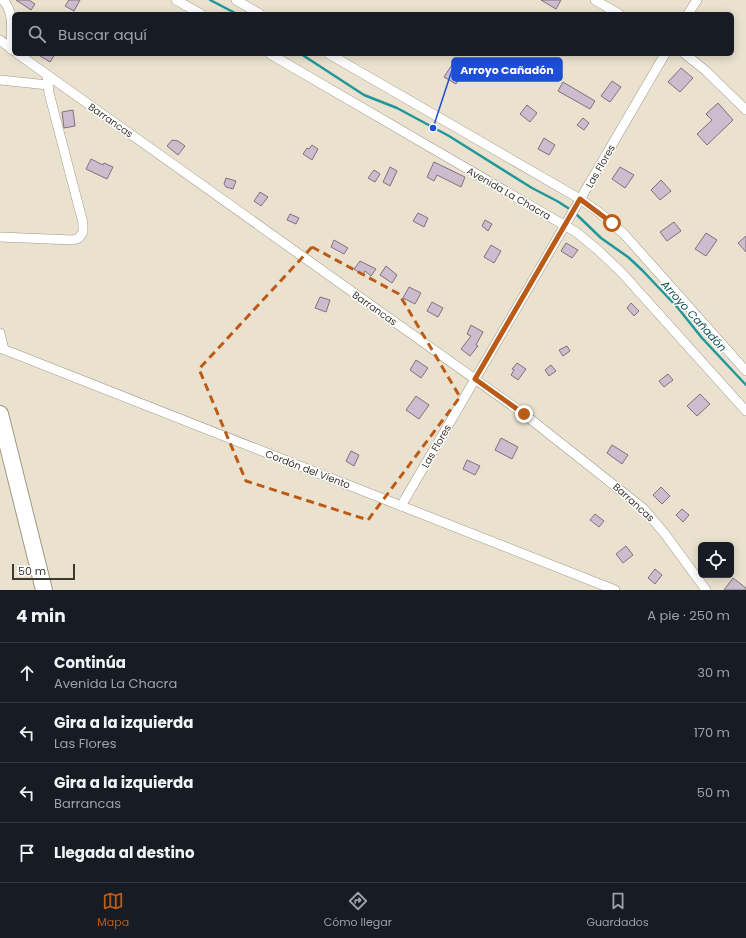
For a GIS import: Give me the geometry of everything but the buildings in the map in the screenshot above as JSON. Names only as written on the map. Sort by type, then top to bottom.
[{"type":"highway","points":[[0,414],[44,590]]},
{"type":"street","points":[[3,0],[7,4],[12,15]]},
{"type":"street","points":[[176,0],[197,12]]},
{"type":"street","points":[[236,0],[257,12]]},
{"type":"street","points":[[595,0],[615,12]]},
{"type":"street","points":[[689,12],[697,0]]},
{"type":"street","name":"Barrancas","points":[[0,40],[12,49]]},
{"type":"street","name":"Barrancas","points":[[21,56],[524,414],[644,509],[665,534],[706,590]]},
{"type":"street","name":"Avenida La Chacra","points":[[273,56],[565,225],[588,241],[611,262],[746,411]]},
{"type":"street","points":[[332,56],[580,199],[600,213],[624,234],[746,371]]},
{"type":"street","name":"Las Flores","points":[[401,506],[664,56]]},
{"type":"street","points":[[687,56],[706,71],[746,110]]},
{"type":"street","points":[[0,237],[73,240],[80,238],[83,232],[83,223],[49,93],[47,75]]},
{"type":"street","points":[[0,80],[48,85]]},
{"type":"street","points":[[0,333],[2,349]]},
{"type":"street","name":"Cordón del Viento","points":[[2,349],[615,590]]},
{"type":"highlighted area","points":[[312,247],[399,294],[460,397],[368,520],[246,481],[199,369]]},
{"type":"waterway","name":"Arroyo Cañadón","points":[[210,0],[233,12]]},
{"type":"waterway","name":"Arroyo Cañadón","points":[[304,56],[364,95],[397,108],[449,136],[532,188],[568,208]]},
{"type":"waterway","name":"Arroyo Cañadón","points":[[575,213],[601,238],[628,257],[642,270],[678,308],[702,338],[746,385]]},
{"type":"place","name":"Arroyo Cañadón","points":[[433,128]]},
{"type":"route","points":[[524,414],[475,379],[580,199],[612,223]]}]
